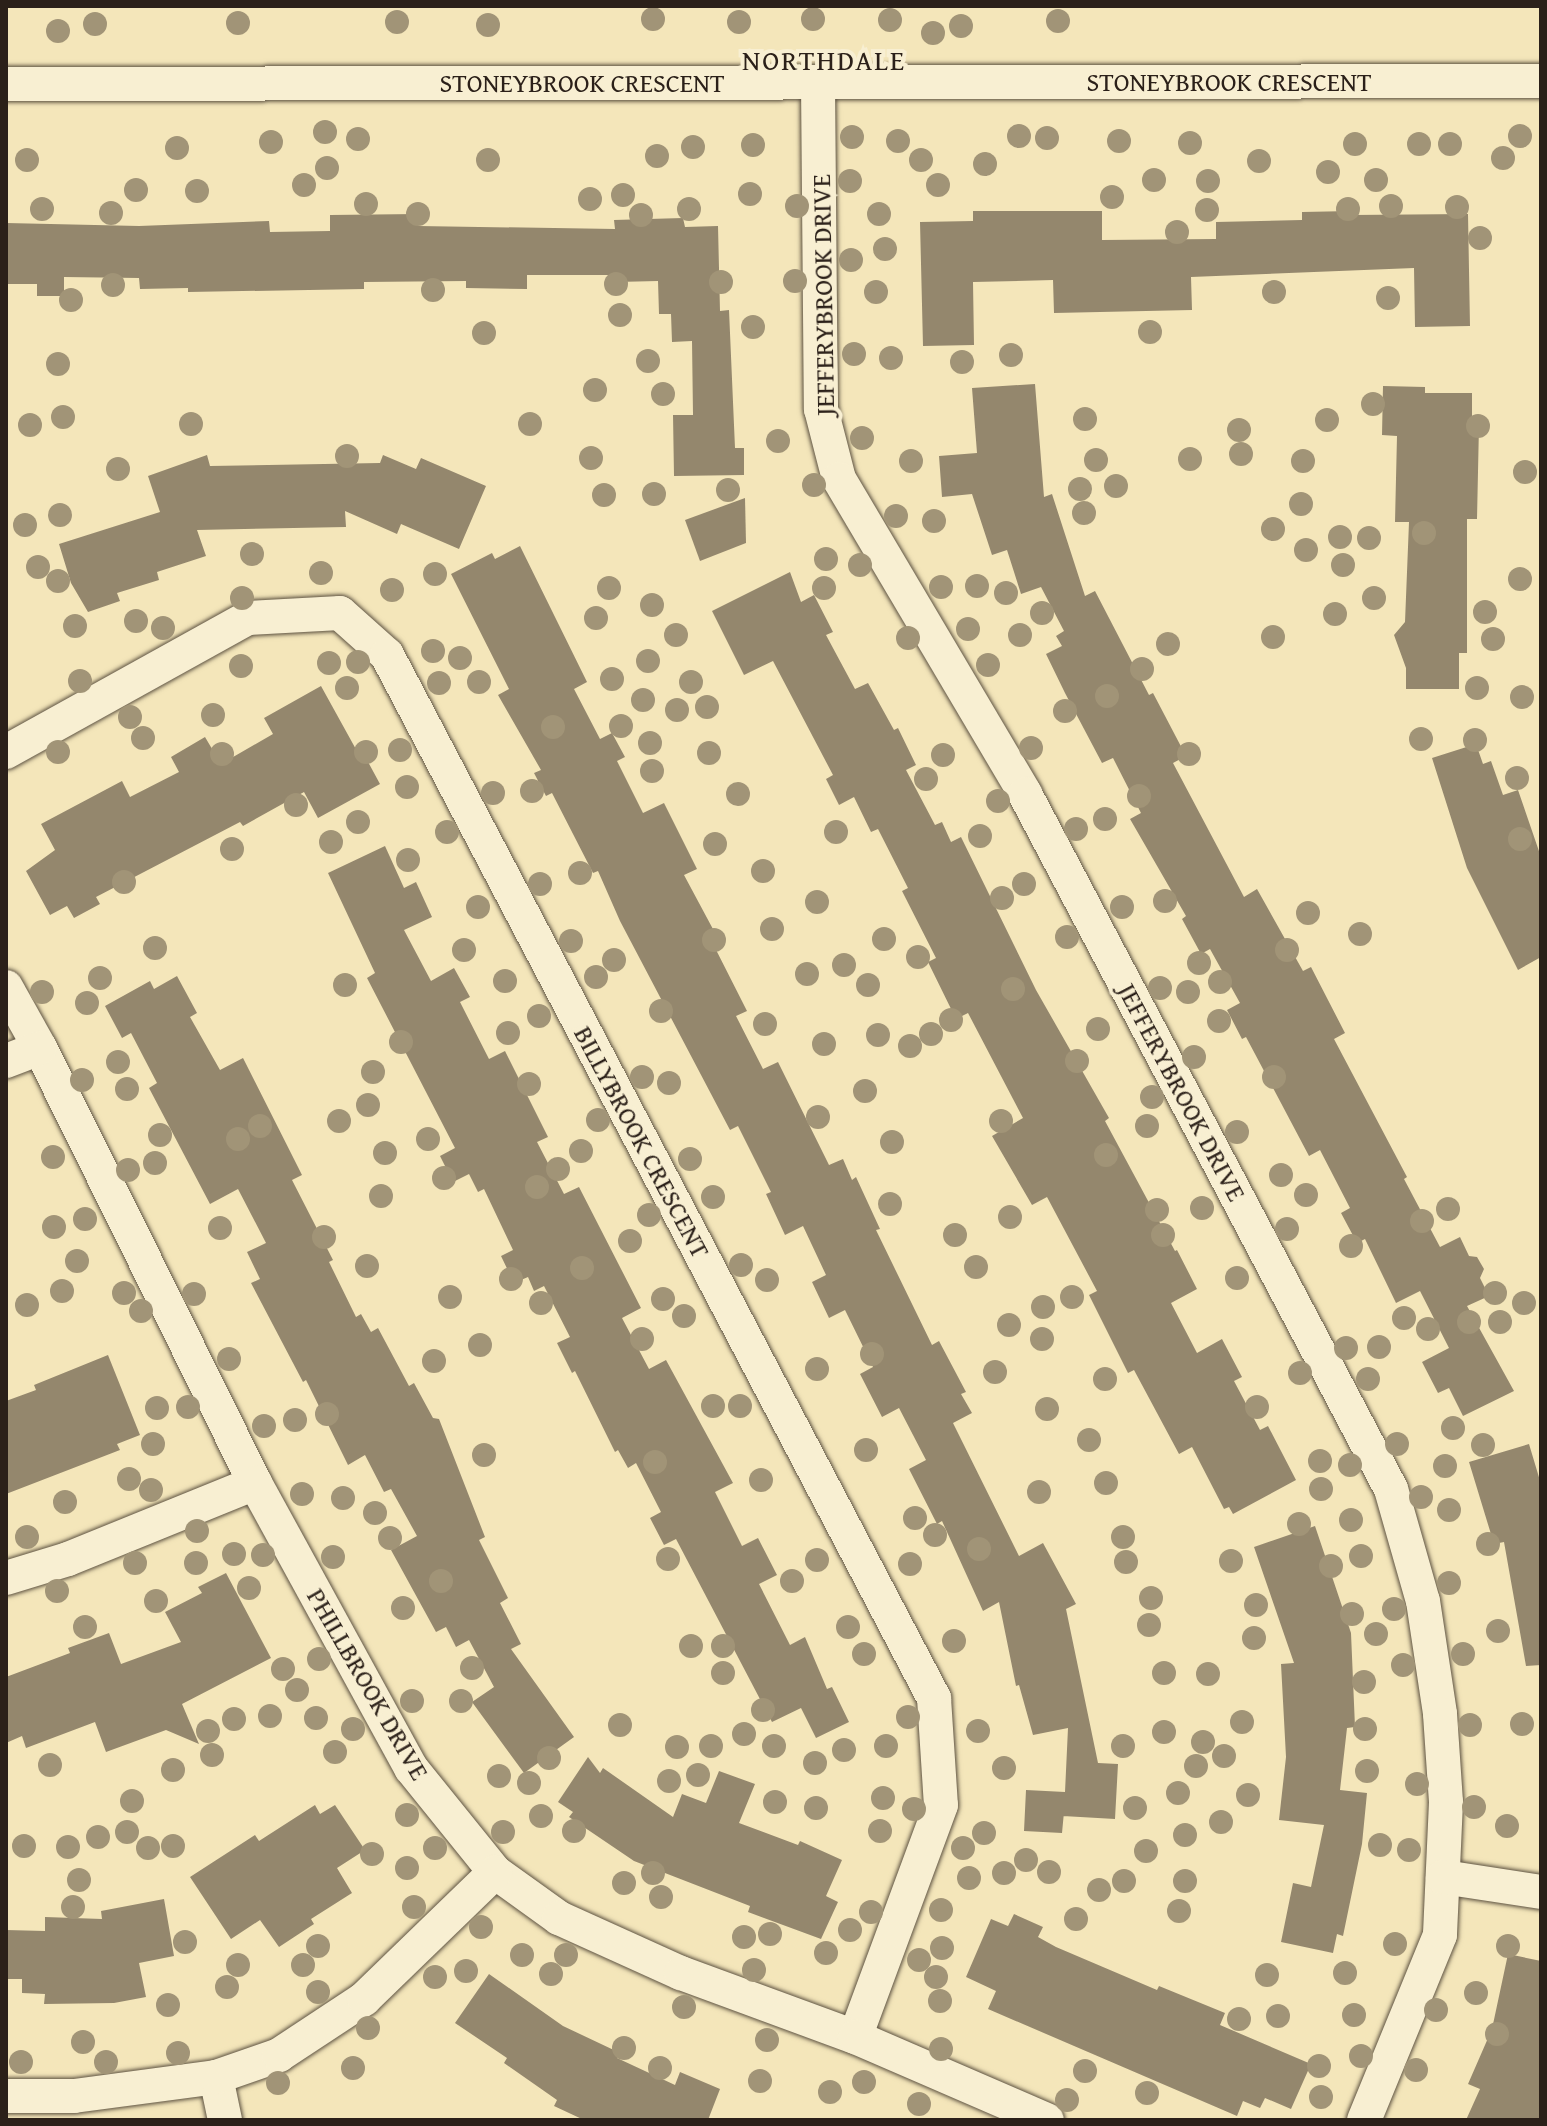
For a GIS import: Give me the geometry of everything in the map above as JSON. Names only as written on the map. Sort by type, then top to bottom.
[{"type":"street","name":"STONEYBROOK CRESCENT","points":[[6,84],[1541,81]]},
{"type":"street","name":"JEFFERYBROOK DRIVE","points":[[818,83],[821,409],[839,479],[1025,794],[1391,1489],[1423,1601],[1440,1714],[1446,1802],[1440,1935],[1364,2120]]},
{"type":"street","name":"BILLYBROOK CRESCENT","points":[[6,752],[248,618],[340,613],[387,655],[934,1698],[941,1805],[855,2037]]},
{"type":"street","name":"PHILLBROOK DRIVE","points":[[6,987],[40,1048],[255,1483],[411,1768],[495,1872],[559,1918],[681,1973],[855,2037],[1047,2120]]},
{"type":"street","points":[[6,1061],[40,1048]]},
{"type":"street","points":[[6,1578],[68,1559],[255,1483]]},
{"type":"street","points":[[6,2096],[74,2096],[216,2077],[279,2055],[364,1999],[495,1872]]},
{"type":"street","points":[[1443,1877],[1541,1892]]},
{"type":"street","points":[[216,2077],[225,2120]]},
{"type":"building","points":[[973,211],[1102,211],[1102,240],[1216,239],[1216,222],[1302,220],[1302,212],[1468,214],[1470,326],[1415,327],[1414,268],[1191,277],[1192,310],[1054,313],[1053,280],[973,282],[974,345],[923,346],[920,222],[973,221]]},
{"type":"building","points":[[418,214],[418,226],[615,229],[614,220],[683,218],[685,227],[718,226],[720,311],[729,310],[735,448],[744,448],[744,475],[674,476],[673,415],[693,415],[692,341],[672,342],[671,314],[659,314],[658,281],[616,282],[616,275],[527,275],[527,289],[466,288],[466,281],[364,282],[364,289],[188,292],[188,288],[140,289],[139,278],[64,277],[64,296],[37,296],[37,284],[6,284],[6,223],[139,226],[269,221],[270,232],[330,231],[330,215]]},
{"type":"building","points":[[1035,384],[1044,497],[1052,494],[1085,596],[1095,591],[1149,695],[1153,693],[1186,756],[1173,763],[1244,897],[1257,889],[1303,971],[1311,967],[1345,1033],[1334,1039],[1440,1247],[1460,1237],[1469,1256],[1477,1257],[1484,1269],[1480,1278],[1489,1296],[1467,1306],[1514,1391],[1463,1416],[1449,1388],[1438,1393],[1422,1362],[1449,1348],[1420,1291],[1396,1303],[1365,1239],[1357,1243],[1341,1213],[1350,1208],[1320,1150],[1309,1156],[1246,1037],[1242,1039],[1227,1010],[1240,1003],[1210,949],[1201,954],[1182,919],[1186,916],[1130,819],[1141,813],[1113,758],[1102,763],[1065,693],[1046,654],[1062,646],[1056,636],[1064,631],[1041,587],[1021,594],[1007,550],[992,555],[972,494],[942,497],[939,456],[977,453],[972,388]]},
{"type":"building","points":[[1383,386],[1425,387],[1425,393],[1472,393],[1472,425],[1479,425],[1477,519],[1467,519],[1467,653],[1459,653],[1459,689],[1406,689],[1406,668],[1394,635],[1405,622],[1409,522],[1395,522],[1397,436],[1382,435]]},
{"type":"building","points":[[207,455],[210,466],[380,463],[383,455],[416,469],[421,458],[486,486],[459,549],[401,524],[397,534],[345,511],[346,527],[197,530],[206,556],[157,572],[159,580],[117,593],[120,601],[88,612],[71,583],[59,544],[160,512],[148,476]]},
{"type":"building","points":[[745,498],[746,543],[700,561],[685,520]]},
{"type":"building","points":[[520,546],[587,682],[574,689],[600,739],[612,733],[625,757],[617,761],[643,813],[664,803],[697,869],[684,875],[714,931],[708,934],[747,1011],[736,1016],[763,1069],[778,1062],[829,1165],[843,1159],[852,1180],[856,1177],[880,1229],[876,1230],[932,1345],[939,1341],[966,1392],[961,1394],[972,1413],[953,1423],[1019,1556],[1043,1543],[1076,1604],[1066,1609],[1098,1763],[1118,1764],[1115,1819],[1064,1816],[1062,1833],[1024,1831],[1026,1790],[1065,1792],[1068,1728],[1033,1735],[1019,1685],[1016,1686],[999,1602],[983,1611],[942,1521],[937,1524],[909,1469],[926,1460],[899,1408],[882,1417],[860,1374],[873,1367],[845,1310],[829,1318],[812,1282],[826,1275],[803,1226],[785,1235],[766,1194],[771,1192],[738,1126],[730,1130],[620,921],[598,871],[593,873],[552,793],[546,796],[534,773],[541,770],[498,695],[509,689],[451,574],[492,553],[495,559]]},
{"type":"building","points":[[790,572],[801,602],[814,595],[833,632],[826,635],[855,689],[868,683],[894,730],[898,728],[916,765],[906,770],[935,825],[942,822],[951,842],[961,837],[1036,990],[1109,1118],[1105,1121],[1197,1289],[1171,1303],[1197,1353],[1222,1339],[1242,1377],[1234,1381],[1260,1430],[1268,1426],[1296,1480],[1233,1514],[1229,1507],[1224,1509],[1192,1447],[1179,1454],[1134,1370],[1128,1373],[1089,1295],[1097,1291],[1047,1197],[1032,1205],[992,1136],[1023,1118],[968,1013],[956,1019],[928,962],[936,958],[902,891],[908,888],[878,829],[871,832],[854,797],[839,805],[826,779],[833,775],[773,661],[744,675],[712,611]]},
{"type":"building","points":[[321,686],[363,762],[367,760],[380,784],[318,818],[304,792],[243,826],[240,822],[96,897],[100,904],[74,918],[67,906],[50,915],[26,871],[55,850],[41,824],[122,781],[130,797],[179,772],[171,757],[205,737],[221,764],[273,734],[264,718]]},
{"type":"building","points":[[1476,744],[1483,764],[1491,761],[1503,795],[1518,790],[1541,857],[1541,957],[1518,970],[1467,868],[1432,758]]},
{"type":"building","points":[[385,846],[404,888],[416,882],[432,917],[404,930],[431,981],[454,968],[470,997],[460,1002],[489,1059],[505,1051],[548,1137],[537,1142],[564,1194],[579,1187],[641,1308],[622,1318],[649,1369],[666,1360],[733,1483],[715,1492],[742,1546],[758,1538],[777,1575],[759,1584],[790,1645],[805,1637],[827,1689],[832,1687],[849,1722],[816,1738],[801,1708],[772,1722],[676,1539],[664,1545],[650,1518],[661,1512],[636,1463],[628,1468],[618,1450],[615,1452],[575,1371],[572,1373],[557,1343],[570,1337],[544,1286],[534,1291],[528,1277],[514,1283],[501,1256],[513,1250],[484,1189],[478,1192],[469,1174],[453,1182],[440,1156],[455,1148],[367,978],[375,973],[328,873]]},
{"type":"building","points":[[177,976],[197,1013],[190,1017],[220,1070],[243,1058],[302,1175],[292,1180],[333,1260],[329,1262],[356,1317],[361,1314],[371,1332],[378,1328],[409,1386],[414,1383],[433,1418],[439,1419],[485,1537],[479,1540],[508,1598],[500,1603],[521,1644],[511,1649],[574,1737],[524,1773],[472,1702],[494,1687],[469,1640],[456,1647],[446,1627],[436,1632],[391,1550],[417,1536],[391,1489],[384,1492],[365,1455],[348,1465],[306,1380],[303,1382],[251,1283],[260,1279],[247,1252],[266,1243],[238,1189],[210,1204],[149,1088],[157,1083],[131,1033],[122,1038],[105,1006],[150,981],[154,989]]},
{"type":"building","points":[[108,1355],[140,1435],[117,1444],[120,1450],[6,1494],[6,1401],[36,1390],[34,1385]]},
{"type":"building","points":[[1529,1444],[1541,1484],[1541,1665],[1526,1666],[1504,1542],[1494,1544],[1469,1462]]},
{"type":"building","points":[[1315,1526],[1351,1633],[1355,1727],[1347,1728],[1340,1790],[1367,1793],[1362,1844],[1343,1936],[1337,1934],[1333,1953],[1281,1942],[1293,1883],[1311,1887],[1324,1825],[1279,1820],[1286,1757],[1281,1664],[1294,1663],[1254,1547]]},
{"type":"building","points":[[226,1573],[271,1658],[182,1704],[199,1744],[166,1730],[106,1752],[95,1722],[26,1748],[22,1736],[6,1743],[6,1677],[70,1653],[68,1648],[109,1633],[121,1664],[181,1642],[165,1612],[202,1593],[198,1587]]},
{"type":"building","points":[[588,1757],[600,1773],[603,1768],[673,1817],[682,1794],[706,1803],[719,1771],[755,1784],[739,1823],[798,1845],[800,1841],[842,1860],[826,1896],[838,1902],[821,1939],[748,1912],[750,1906],[634,1861],[569,1817],[573,1812],[558,1802]]},
{"type":"building","points":[[315,1805],[320,1814],[335,1805],[365,1850],[337,1868],[352,1893],[311,1919],[314,1924],[279,1947],[260,1920],[231,1939],[190,1877],[255,1835],[259,1841]]},
{"type":"building","points":[[164,1899],[174,1956],[139,1963],[146,1997],[114,2003],[44,2004],[45,1994],[22,1993],[22,1979],[6,1979],[6,1930],[45,1931],[45,1917],[102,1919],[101,1911]]},
{"type":"building","points":[[1014,1914],[1043,1927],[1038,1937],[1056,1947],[1157,1990],[1159,1986],[1225,2013],[1220,2025],[1311,2064],[1291,2109],[1265,2098],[1260,2108],[1243,2101],[1237,2116],[988,2009],[996,1991],[966,1977],[991,1919],[1008,1926]]},
{"type":"building","points":[[1508,1954],[1541,1961],[1541,2120],[1466,2120],[1480,2089],[1468,2084],[1492,2029]]},
{"type":"building","points":[[489,1974],[563,2026],[618,2052],[617,2058],[675,2085],[680,2072],[720,2089],[708,2120],[584,2120],[554,2106],[557,2100],[504,2063],[507,2058],[455,2023]]},
{"type":"district","name":"NORTHDALE","points":[[824,60]]}]
